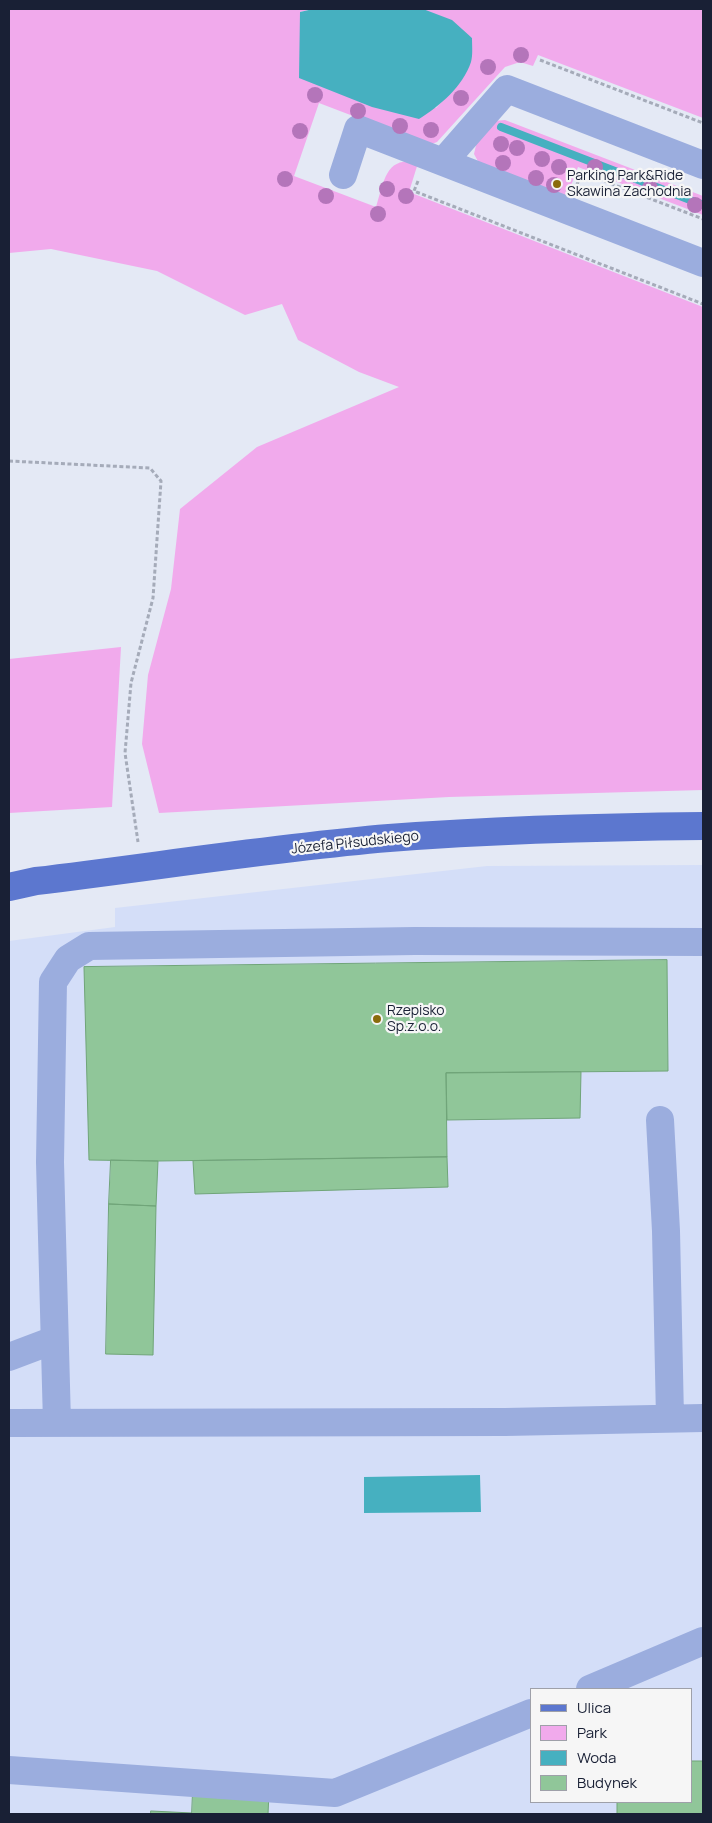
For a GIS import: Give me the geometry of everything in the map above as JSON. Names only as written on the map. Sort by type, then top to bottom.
[{"type":"main road","name":"Józefa Piłsudskiego","points":[[9,887],[318,845],[388,838],[535,829],[703,826]]},
{"type":"lane","points":[[443,162],[507,89],[703,165]]},
{"type":"lane","points":[[343,175],[358,129],[703,263]]},
{"type":"lane","points":[[57,1423],[50,1162],[53,982],[68,959],[89,946],[415,941],[703,942]]},
{"type":"lane","points":[[660,1120],[666,1231],[670,1418]]},
{"type":"lane","points":[[9,1357],[54,1340]]},
{"type":"lane","points":[[9,1423],[505,1422],[703,1418]]},
{"type":"lane","points":[[592,1688],[703,1641]]},
{"type":"lane","points":[[9,1770],[335,1793],[530,1713]]},
{"type":"path","points":[[540,60],[703,123]]},
{"type":"path","points":[[581,172],[703,219]]},
{"type":"path","points":[[414,191],[703,304]]},
{"type":"path","points":[[9,461],[150,468],[161,481],[153,598],[131,683],[125,753],[142,868]]},
{"type":"shaded area","points":[[703,865],[703,1814],[9,1814],[9,941],[115,927],[115,908],[487,866]]},
{"type":"green space","points":[[9,9],[313,9],[300,12],[436,108],[462,79],[471,60],[472,38],[422,9],[703,9],[703,118],[538,55],[533,66],[520,62],[505,67],[437,142],[429,145],[319,103],[294,176],[376,207],[384,180],[392,167],[399,163],[418,163],[409,192],[703,307],[703,790],[449,797],[159,813],[142,744],[148,675],[171,589],[180,509],[257,447],[399,387],[359,372],[298,340],[282,304],[245,315],[157,271],[51,249],[9,253]]},
{"type":"green space","points":[[505,120],[703,196],[703,215],[578,167],[566,199],[480,165],[474,154],[477,141],[494,121]]},
{"type":"green space","points":[[121,647],[112,807],[9,813],[9,659]]},
{"type":"water","points":[[313,9],[423,9],[452,20],[472,38],[471,62],[457,87],[450,95],[419,119],[372,107],[299,78],[300,12]]},
{"type":"water","points":[[480,1475],[481,1512],[364,1513],[364,1477]]},
{"type":"building","name":"Rzepisko Sp.z.o.o.","points":[[667,960],[668,1071],[446,1073],[447,1157],[158,1161],[89,1160],[84,967]]},
{"type":"building","points":[[581,1072],[580,1118],[447,1120],[446,1073]]},
{"type":"building","points":[[447,1157],[448,1187],[195,1194],[193,1161]]},
{"type":"building","points":[[111,1160],[158,1161],[156,1206],[109,1204]]},
{"type":"building","points":[[109,1204],[156,1206],[153,1355],[106,1354]]},
{"type":"building","points":[[692,1761],[703,1761],[703,1814],[617,1814],[617,1803],[692,1803]]},
{"type":"building","points":[[193,1791],[269,1792],[268,1814],[192,1814]]},
{"type":"building","points":[[151,1811],[192,1813],[192,1814],[151,1814]]},
{"type":"waterway","points":[[501,127],[703,205]]},
{"type":"place","name":"Parking Park&Ride Skawina Zachodnia","points":[[557,184]]},
{"type":"place","name":"Rzepisko Sp.z.o.o.","points":[[377,1019]]}]
